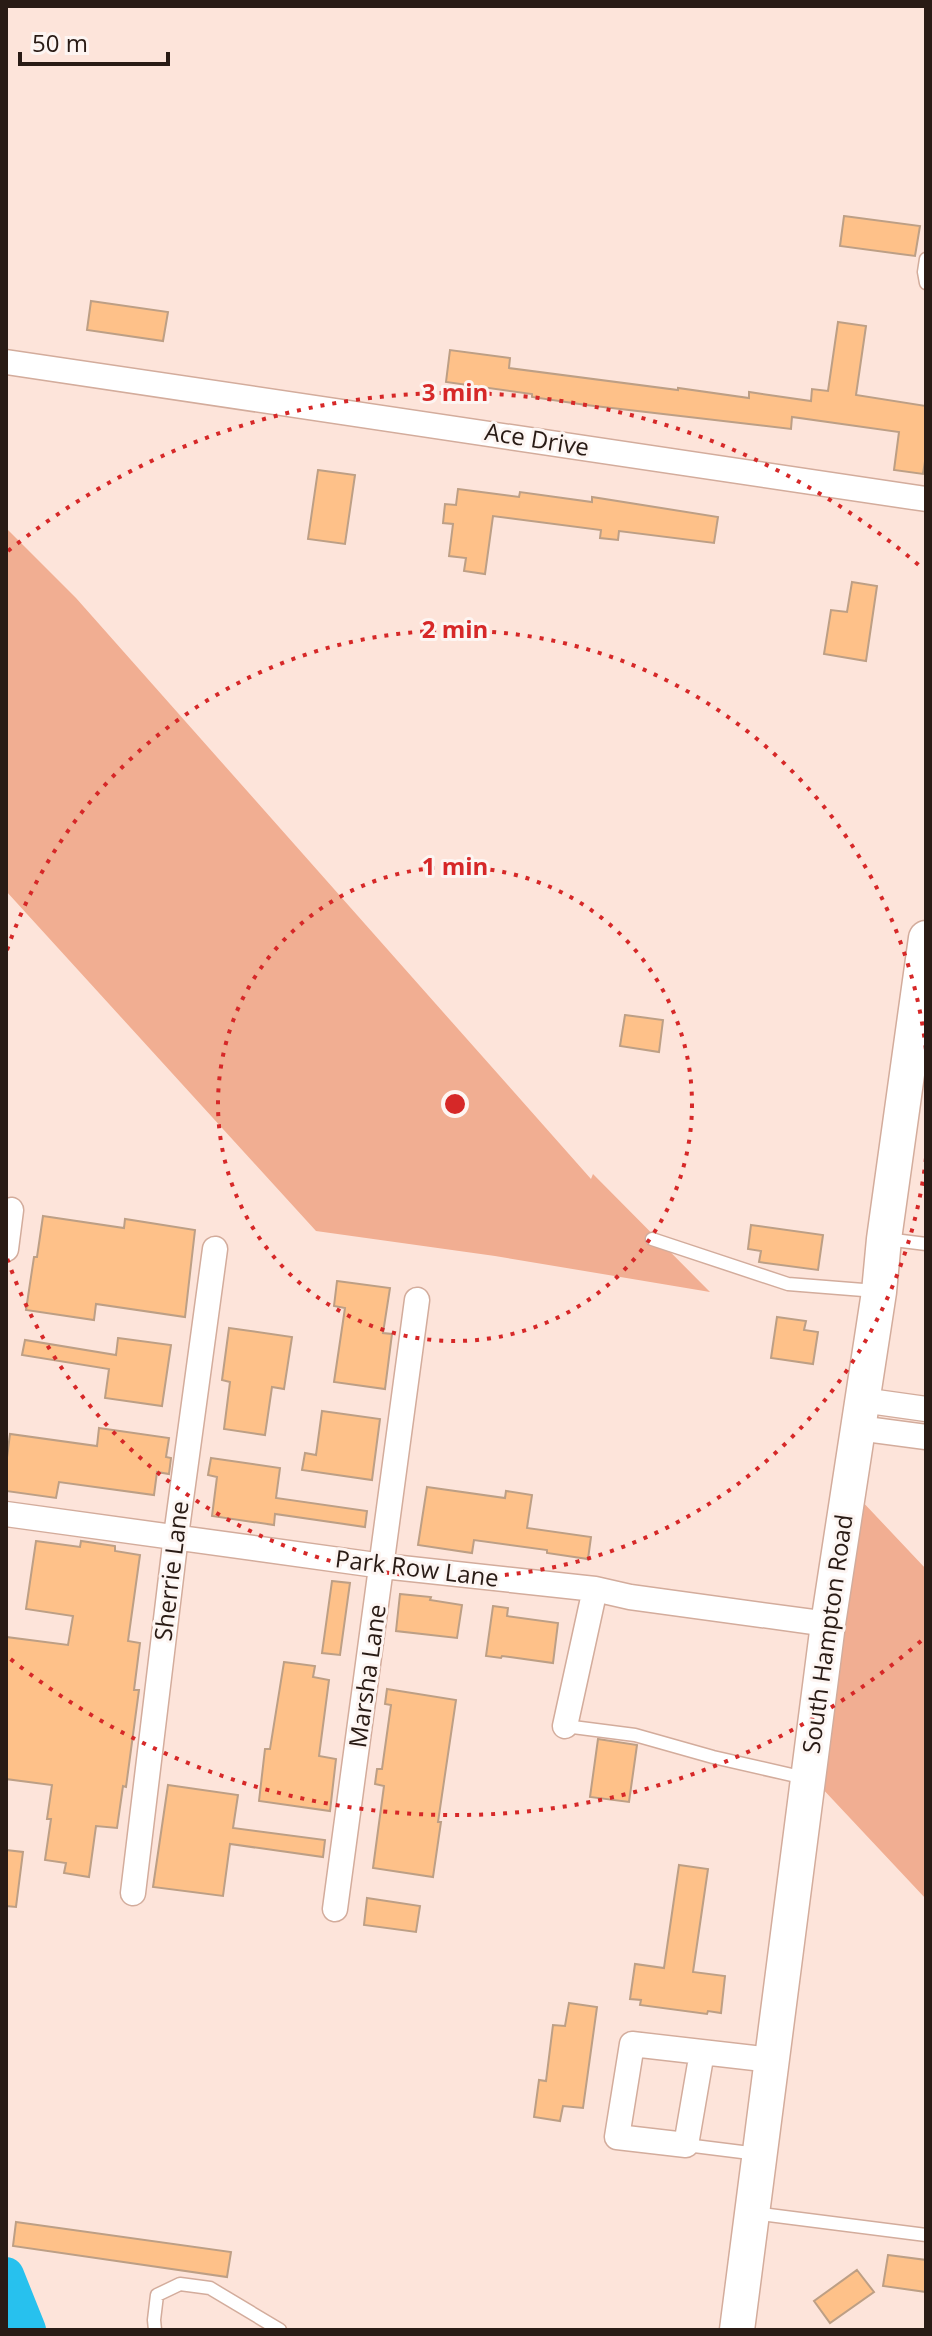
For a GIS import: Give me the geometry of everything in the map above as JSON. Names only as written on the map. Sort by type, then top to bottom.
[{"type":"main road","name":"South Hampton Road","points":[[737,2330],[828,1624],[879,1292],[926,938]]},
{"type":"street","name":"Ace Drive","points":[[6,362],[926,499]]},
{"type":"street","points":[[6,1249],[11,1210]]},
{"type":"street","name":"Sherrie Lane","points":[[133,1893],[176,1536],[215,1249]]},
{"type":"street","name":"Marsha Lane","points":[[335,1909],[417,1300]]},
{"type":"street","points":[[860,1414],[926,1409]]},
{"type":"street","points":[[860,1414],[926,1437]]},
{"type":"street","name":"Park Row Lane","points":[[6,1514],[383,1566],[595,1589],[630,1597],[828,1624]]},
{"type":"street","points":[[565,1726],[595,1589]]},
{"type":"street","points":[[702,2052],[686,2145],[617,2137],[632,2044],[702,2052],[771,2060]]},
{"type":"lane","points":[[926,259],[926,283]]},
{"type":"lane","points":[[652,1239],[788,1284],[879,1292]]},
{"type":"lane","points":[[884,1239],[926,1244]]},
{"type":"lane","points":[[565,1726],[635,1735],[808,1779]]},
{"type":"lane","points":[[686,2145],[760,2154]]},
{"type":"lane","points":[[753,2213],[926,2235]]},
{"type":"lane","points":[[155,2330],[157,2295],[180,2284],[210,2288],[280,2330]]},
{"type":"shaded area","points":[[6,528],[76,598],[591,1179],[593,1174],[710,1292],[495,1256],[316,1231],[6,891]]},
{"type":"shaded area","points":[[859,1498],[926,1569],[926,1899],[819,1785]]},
{"type":"building","points":[[844,216],[920,226],[915,256],[840,246]]},
{"type":"building","points":[[91,301],[168,312],[163,341],[87,330]]},
{"type":"building","points":[[838,322],[866,326],[856,395],[926,406],[923,474],[894,470],[899,432],[792,417],[791,429],[586,405],[446,382],[450,350],[510,358],[509,368],[749,398],[749,392],[811,401],[812,389],[828,391]]},
{"type":"building","points":[[318,470],[355,475],[345,544],[308,539]]},
{"type":"building","points":[[458,489],[519,497],[520,492],[592,502],[592,497],[718,517],[714,543],[619,531],[618,540],[600,538],[601,530],[493,516],[485,574],[464,571],[466,558],[449,556],[453,524],[443,523],[445,504],[456,505]]},
{"type":"building","points":[[852,582],[877,586],[866,661],[824,654],[831,610],[847,612]]},
{"type":"building","points":[[625,1015],[663,1020],[659,1052],[620,1046]]},
{"type":"building","points":[[43,1216],[124,1228],[125,1219],[195,1230],[185,1317],[96,1304],[94,1320],[26,1310]]},
{"type":"building","points":[[751,1225],[823,1235],[818,1270],[759,1262],[761,1251],[748,1249]]},
{"type":"building","points":[[337,1281],[390,1288],[383,1333],[392,1334],[385,1389],[334,1382],[345,1308],[334,1306]]},
{"type":"building","points":[[777,1317],[806,1321],[804,1330],[818,1332],[813,1364],[771,1358]]},
{"type":"building","points":[[229,1328],[292,1337],[284,1389],[272,1387],[265,1435],[224,1429],[230,1382],[222,1380]]},
{"type":"building","points":[[118,1338],[171,1345],[162,1406],[105,1398],[109,1369],[22,1355],[25,1340],[116,1355]]},
{"type":"building","points":[[322,1411],[380,1419],[372,1480],[302,1470],[305,1453],[316,1455]]},
{"type":"building","points":[[99,1428],[169,1438],[166,1457],[171,1458],[169,1474],[157,1472],[154,1495],[59,1482],[56,1498],[6,1491],[10,1434],[97,1446]]},
{"type":"building","points":[[211,1458],[280,1468],[276,1498],[367,1511],[365,1527],[275,1514],[274,1525],[212,1516],[217,1477],[208,1475]]},
{"type":"building","points":[[427,1487],[505,1498],[506,1491],[532,1495],[527,1528],[591,1537],[588,1559],[474,1540],[472,1553],[418,1545]]},
{"type":"building","points":[[36,1541],[80,1547],[81,1541],[115,1546],[115,1551],[140,1555],[128,1641],[140,1643],[134,1690],[139,1690],[126,1787],[123,1786],[117,1828],[96,1826],[89,1877],[64,1873],[66,1863],[45,1860],[52,1785],[6,1779],[6,1637],[68,1645],[73,1616],[26,1609]]},
{"type":"building","points":[[332,1581],[350,1583],[340,1655],[322,1653]]},
{"type":"building","points":[[400,1594],[431,1597],[430,1600],[462,1605],[457,1638],[396,1631]]},
{"type":"building","points":[[493,1606],[508,1608],[507,1616],[558,1623],[553,1663],[486,1656]]},
{"type":"building","points":[[284,1662],[315,1666],[313,1677],[329,1680],[319,1756],[336,1759],[330,1811],[259,1801],[265,1749],[270,1749]]},
{"type":"building","points":[[387,1689],[456,1700],[433,1877],[373,1868],[384,1786],[375,1784],[377,1769],[382,1769],[391,1705],[385,1704]]},
{"type":"building","points":[[598,1739],[637,1745],[629,1802],[590,1797]]},
{"type":"building","points":[[168,1785],[238,1795],[233,1828],[325,1840],[323,1857],[230,1844],[223,1896],[153,1887]]},
{"type":"building","points":[[6,1850],[23,1852],[16,1907],[6,1906]]},
{"type":"building","points":[[679,1865],[708,1869],[693,1972],[725,1976],[721,2013],[640,2005],[641,2000],[630,1999],[635,1964],[664,1968]]},
{"type":"building","points":[[367,1898],[420,1906],[416,1932],[364,1925]]},
{"type":"building","points":[[569,2003],[597,2007],[583,2108],[563,2106],[560,2121],[534,2117],[539,2080],[546,2081],[553,2025],[565,2026]]},
{"type":"building","points":[[16,2222],[231,2252],[227,2277],[13,2246]]},
{"type":"building","points":[[888,2255],[926,2260],[926,2292],[883,2286]]},
{"type":"building","points":[[857,2270],[874,2292],[830,2323],[814,2301]]},
{"type":"waterway","points":[[6,2275],[28,2330]]}]
